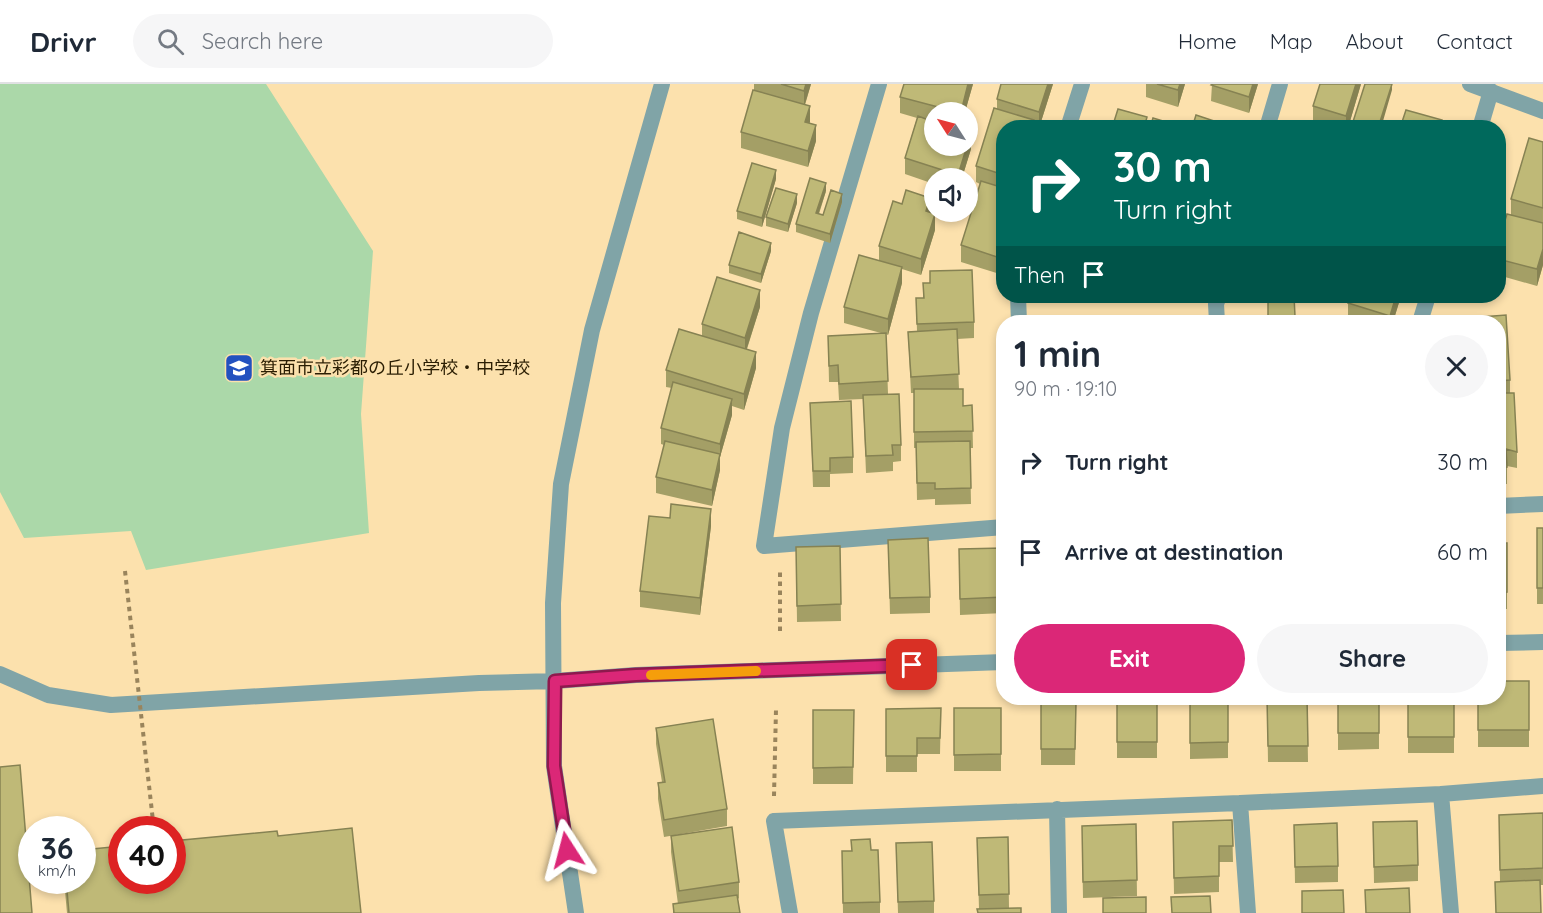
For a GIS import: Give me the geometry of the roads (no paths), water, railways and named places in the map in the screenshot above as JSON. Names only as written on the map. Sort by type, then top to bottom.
[{"type":"street","points":[[576,913],[554,766],[553,603],[561,484],[592,330],[662,84]]},
{"type":"street","points":[[879,84],[811,313],[782,428],[764,546],[996,527]]},
{"type":"street","points":[[1071,120],[1082,84]]},
{"type":"street","points":[[1269,120],[1280,84]]},
{"type":"street","points":[[1470,84],[1543,111]]},
{"type":"street","points":[[1482,120],[1491,91]]},
{"type":"street","points":[[1506,506],[1543,504]]},
{"type":"street","points":[[1506,643],[1543,642]]},
{"type":"street","points":[[0,674],[48,695],[111,705],[479,682],[555,681],[636,675],[996,662]]},
{"type":"street","points":[[790,913],[774,821],[1441,794],[1543,786]]},
{"type":"street","points":[[1441,794],[1451,913]]},
{"type":"street","points":[[1240,803],[1248,913]]},
{"type":"street","points":[[1057,809],[1059,913]]},
{"type":"place","name":"箕面市立彩都の丘小学校・中学校","points":[[239,368]]}]
